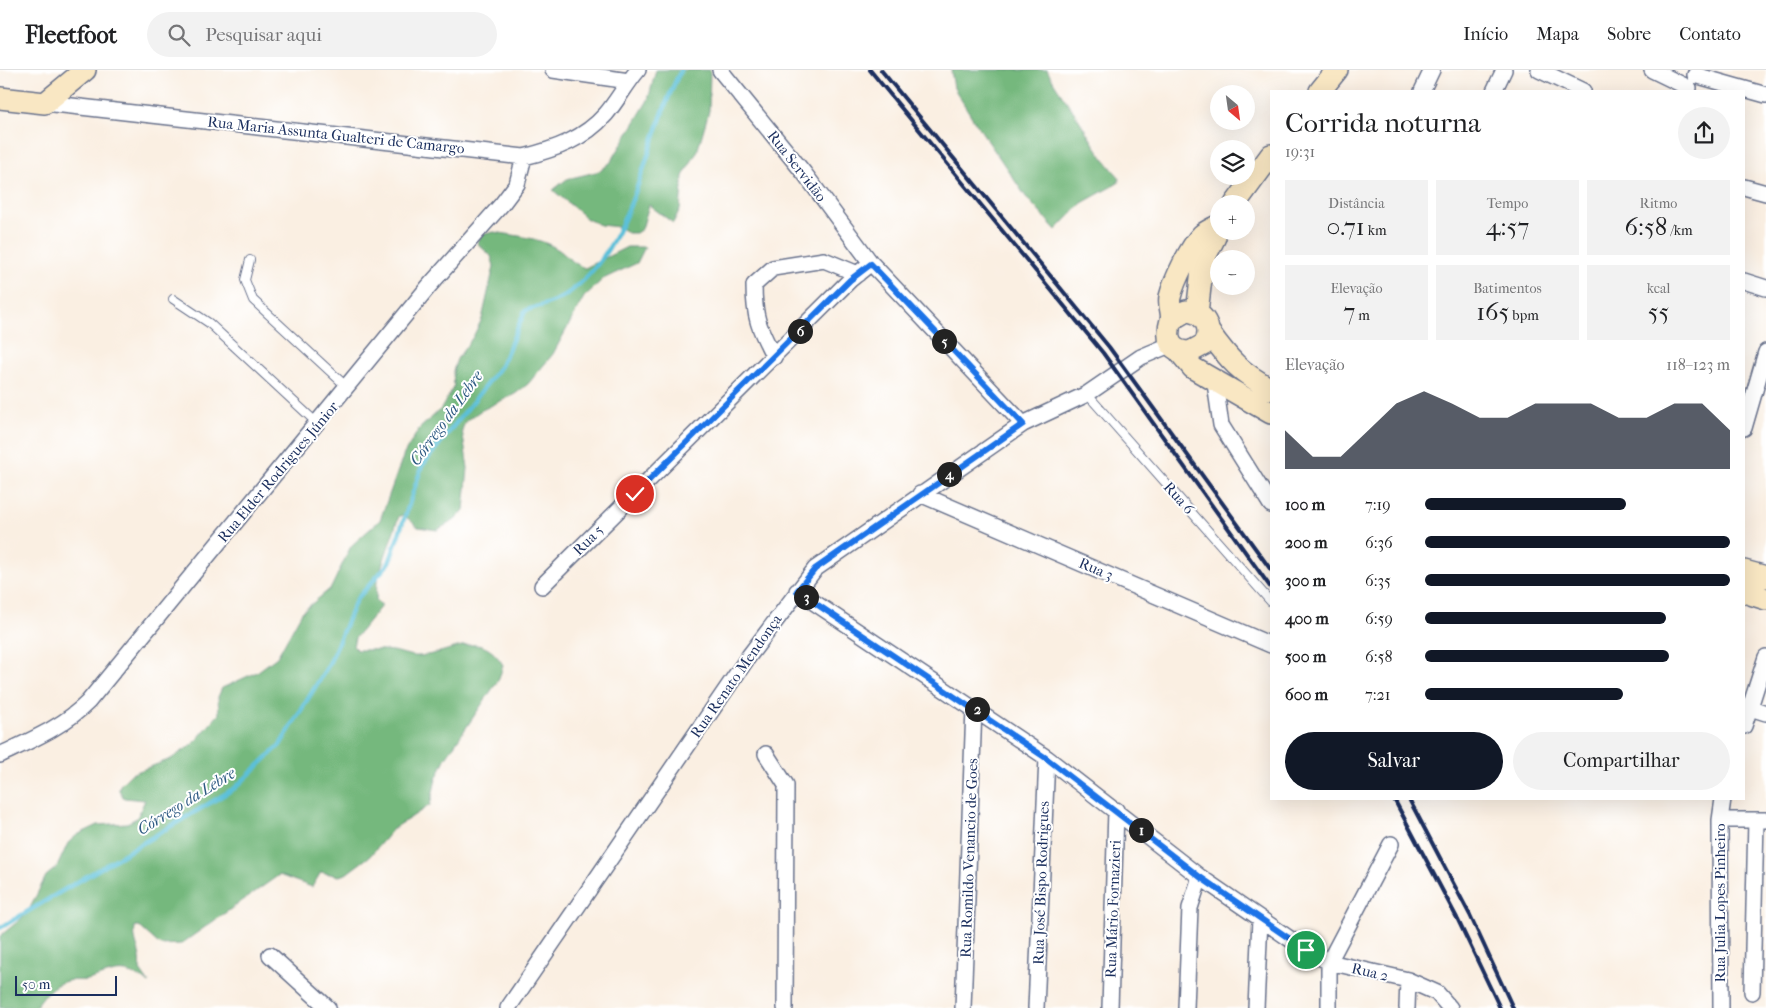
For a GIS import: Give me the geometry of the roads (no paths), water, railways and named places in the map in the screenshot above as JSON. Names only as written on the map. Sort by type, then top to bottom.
[{"type":"street","points":[[45,103],[85,70]]},
{"type":"street","points":[[553,70],[633,75]]},
{"type":"street","name":"Rua Servidão","points":[[720,70],[804,173],[871,264]]},
{"type":"street","points":[[1321,90],[1337,70]]},
{"type":"street","points":[[1422,90],[1432,70]]},
{"type":"street","points":[[1494,90],[1504,70]]},
{"type":"street","points":[[1539,70],[1581,90]]},
{"type":"street","points":[[1652,70],[1692,81],[1740,90]]},
{"type":"street","name":"Rua Maria Assunta Gualteri de Camargo","points":[[0,98],[524,157],[571,142],[588,132],[606,113],[633,75]]},
{"type":"street","points":[[1745,91],[1766,95]]},
{"type":"street","points":[[1241,195],[1270,155]]},
{"type":"street","name":"Rua Elder Rodrigues Júnior","points":[[0,755],[68,720],[88,702],[348,388],[429,286],[502,204],[517,184],[524,157]]},
{"type":"street","points":[[1745,187],[1766,193]]},
{"type":"street","points":[[1210,230],[1202,235],[1185,263],[1169,299],[1172,336],[1193,368],[1215,383],[1270,412]]},
{"type":"street","points":[[1198,313],[1203,261],[1214,240]]},
{"type":"street","points":[[774,357],[760,330],[754,312],[754,285],[772,268],[824,260],[858,274]]},
{"type":"street","points":[[871,264],[1023,424]]},
{"type":"street","name":"Rua 5","points":[[542,586],[858,274],[871,264]]},
{"type":"street","points":[[1745,281],[1766,288]]},
{"type":"street","points":[[1172,336],[1180,312],[1198,313],[1206,321],[1209,332],[1231,362],[1251,378],[1270,388]]},
{"type":"street","points":[[1172,336],[1184,352],[1196,351],[1205,344],[1209,332]]},
{"type":"street","name":"Rua Renato Mendonça","points":[[508,1008],[749,656],[815,569],[1023,424],[1086,394],[1172,336]]},
{"type":"street","points":[[1745,421],[1751,379],[1766,352]]},
{"type":"street","points":[[1215,383],[1221,425],[1270,503]]},
{"type":"street","name":"Rua 3","points":[[920,494],[1270,645]]},
{"type":"street","points":[[1745,571],[1766,577]]},
{"type":"street","name":"Rua 2","points":[[797,591],[1046,758],[1116,810],[1200,877],[1306,950],[1329,962],[1408,980],[1437,993],[1450,1008]]},
{"type":"street","points":[[1745,592],[1766,599]]},
{"type":"street","points":[[1766,657],[1746,707],[1766,713]]},
{"type":"street","name":"Rua Romildo Venancio de Goes","points":[[963,1008],[974,708]]},
{"type":"street","points":[[766,754],[786,786],[785,1008]]},
{"type":"street","name":"Rua José Bispo Rodrigues","points":[[1036,1008],[1046,758]]},
{"type":"street","name":"Rua Julia Lopes Pinheiro","points":[[1721,1008],[1720,820],[1723,800]]},
{"type":"street","name":"Rua Mário Fornazieri","points":[[1110,1008],[1116,810]]},
{"type":"street","points":[[1720,820],[1761,820],[1752,992]]},
{"type":"street","points":[[1328,1008],[1329,962],[1391,844]]},
{"type":"street","points":[[1186,1008],[1190,908],[1200,877]]},
{"type":"street","points":[[1256,1008],[1260,919]]},
{"type":"street","points":[[270,954],[328,1008]]},
{"type":"street","points":[[1407,1008],[1408,980]]},
{"type":"lane","points":[[250,260],[245,280],[253,300],[348,388]]},
{"type":"lane","points":[[173,299],[209,323],[318,424]]},
{"type":"lane","name":"Rua 6","points":[[1086,394],[1270,601]]},
{"type":"waterway","name":"Córrego da Lebre","points":[[0,928],[235,788],[280,745],[329,664],[356,600],[389,563],[422,466],[501,366],[525,311],[551,303],[564,296],[588,276],[607,251],[622,223],[635,192],[668,98],[681,70]]},
{"type":"railway","points":[[870,70],[1103,353],[1270,587]]},
{"type":"railway","points":[[881,70],[1109,347],[1270,569]]},
{"type":"railway","points":[[1395,800],[1457,918],[1500,1008]]},
{"type":"railway","points":[[1410,800],[1470,915],[1513,1008]]}]
